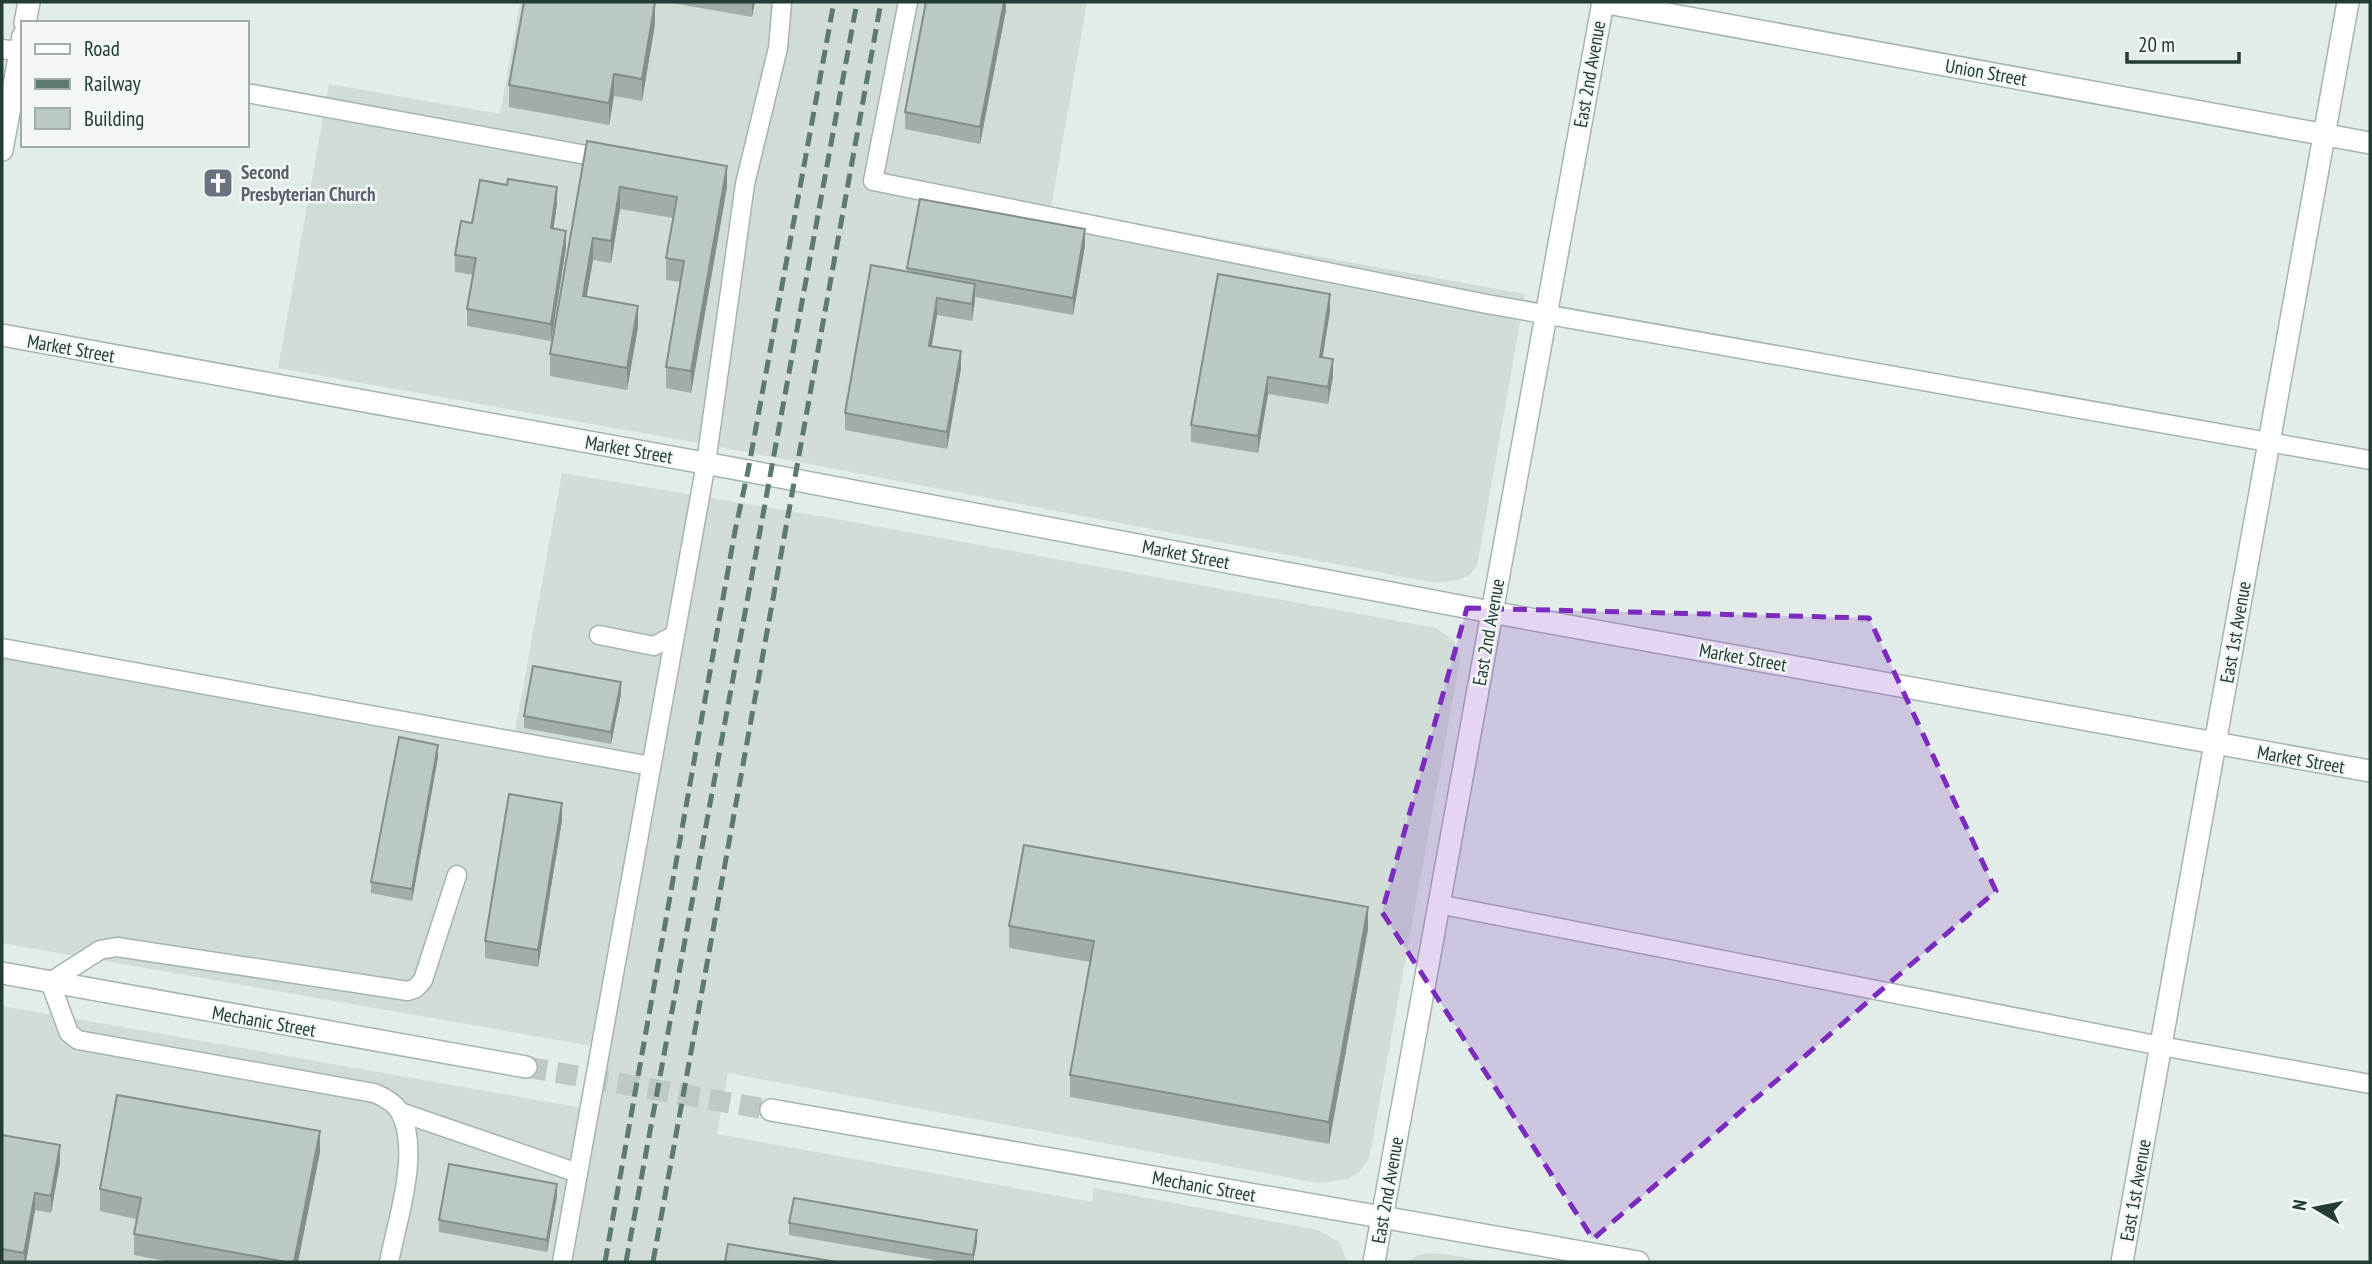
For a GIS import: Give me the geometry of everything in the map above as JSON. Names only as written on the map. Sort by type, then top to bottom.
[{"type":"street","points":[[25,21],[29,2]]},
{"type":"street","name":"East 2nd Avenue","points":[[1374,1262],[1602,2]]},
{"type":"street","name":"Union Street","points":[[1602,2],[2370,143]]},
{"type":"street","name":"East 1st Avenue","points":[[2122,1262],[2348,2]]},
{"type":"street","points":[[2,150],[17,47]]},
{"type":"street","name":"Market Street","points":[[2,335],[706,463],[1491,612],[2370,771]]},
{"type":"street","name":"Mechanic Street","points":[[2,973],[526,1067]]},
{"type":"street","name":"Mechanic Street","points":[[771,1110],[1638,1262]]},
{"type":"lane","points":[[562,1262],[706,463],[738,183],[778,48],[782,2]]},
{"type":"lane","points":[[908,2],[873,181],[1474,301],[2370,460]]},
{"type":"lane","points":[[248,93],[624,162]]},
{"type":"lane","points":[[599,635],[654,646],[675,635]]},
{"type":"lane","points":[[2,648],[652,766]]},
{"type":"lane","points":[[389,1262],[410,1158],[400,1112],[391,1102],[374,1093],[78,1040],[69,1032],[50,982],[100,950],[117,947],[408,991],[416,988],[423,980],[457,875]]},
{"type":"lane","points":[[1438,904],[2161,1046],[2370,1084]]},
{"type":"lane","points":[[400,1112],[578,1172]]},
{"type":"highlighted area","points":[[1467,608],[1869,618],[1996,891],[1593,1239],[1382,912]]},
{"type":"shaded area","points":[[520,2],[1087,2],[1051,208],[1525,294],[1477,566],[1469,575],[1459,580],[1436,583],[693,442],[278,368],[329,84],[500,114]]},
{"type":"shaded area","points":[[562,473],[825,517],[1436,628],[1452,639],[1458,648],[1460,661],[1372,1143],[1368,1161],[1359,1172],[1348,1179],[1319,1183],[728,1073],[717,1134],[1092,1202],[1094,1188],[1318,1230],[1339,1242],[1347,1262],[2,1262],[2,1006],[594,1110],[604,1048],[2,943],[2,645],[514,737]]},
{"type":"shaded area","points":[[1428,1253],[1444,1254],[1490,1262],[1406,1262]]},
{"type":"building","points":[[524,2],[655,2],[642,79],[614,74],[609,103],[509,85]]},
{"type":"building","points":[[926,2],[1004,2],[980,127],[905,112]]},
{"type":"building","points":[[587,141],[727,166],[691,371],[666,367],[684,261],[666,258],[677,197],[620,187],[611,241],[593,238],[583,296],[638,306],[627,368],[550,354]]},
{"type":"building","points":[[508,179],[557,187],[551,228],[566,231],[551,324],[467,309],[476,258],[455,255],[461,221],[472,223],[480,180],[507,185]]},
{"type":"building","points":[[920,199],[1085,229],[1073,298],[907,268]]},
{"type":"building","points":[[871,265],[975,284],[972,304],[937,298],[929,346],[961,351],[947,432],[845,413]]},
{"type":"building","points":[[1218,274],[1330,294],[1320,357],[1333,359],[1328,387],[1268,377],[1258,436],[1191,425]]},
{"type":"building","points":[[533,666],[621,682],[611,732],[524,716]]},
{"type":"building","points":[[399,737],[438,745],[412,889],[371,882]]},
{"type":"building","points":[[509,794],[562,803],[538,950],[485,941]]},
{"type":"building","points":[[1024,845],[1368,907],[1329,1122],[1070,1075],[1094,941],[1009,926]]},
{"type":"building","points":[[117,1095],[320,1131],[294,1262],[134,1234],[141,1198],[100,1189]]},
{"type":"building","points":[[2,1135],[60,1145],[51,1196],[35,1193],[24,1253],[2,1249]]},
{"type":"building","points":[[449,1164],[557,1184],[547,1240],[439,1220]]},
{"type":"building","points":[[794,1198],[977,1230],[973,1255],[789,1223]]},
{"type":"building","points":[[728,1244],[837,1262],[725,1262]]},
{"type":"tunnel","points":[[526,1067],[771,1110]]},
{"type":"railway","points":[[605,1262],[735,531],[834,2]]},
{"type":"railway","points":[[626,1262],[857,2]]},
{"type":"railway","points":[[653,1262],[881,2]]},
{"type":"place","name":"Second Presbyterian Church","points":[[218,183]]}]
